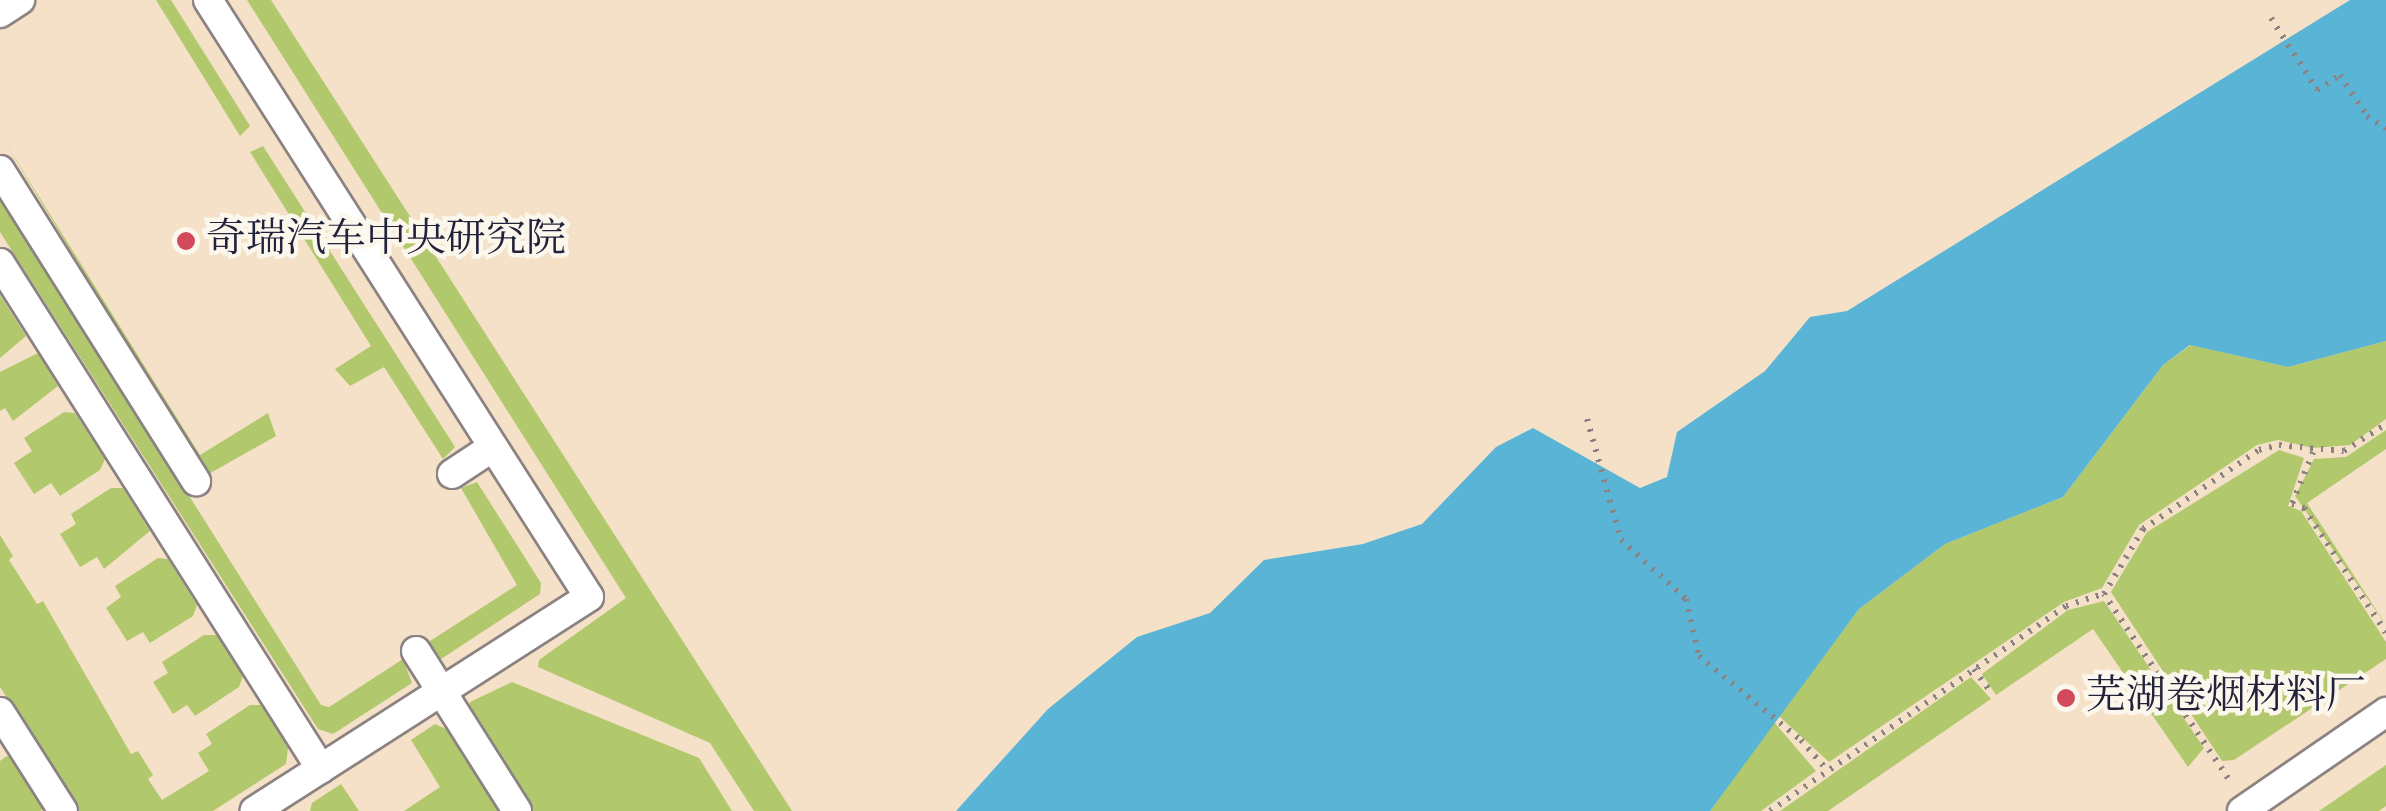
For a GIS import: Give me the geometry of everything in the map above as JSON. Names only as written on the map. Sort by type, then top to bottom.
[{"type":"lane","points":[[0,13],[20,0]]},
{"type":"lane","points":[[208,0],[589,597],[321,768],[273,806]]},
{"type":"lane","points":[[0,170],[196,482]]},
{"type":"lane","points":[[0,264],[321,768]]},
{"type":"lane","points":[[452,474],[493,447]]},
{"type":"lane","points":[[416,651],[517,811]]},
{"type":"lane","points":[[0,712],[64,811]]},
{"type":"lane","points":[[2244,809],[2386,712]]},
{"type":"path","points":[[2271,18],[2317,90],[2340,75],[2367,116],[2386,129]]},
{"type":"path","points":[[1587,418],[1621,540],[1686,599],[1699,656],[1802,740],[1826,770]]},
{"type":"path","points":[[1770,811],[2066,606],[2104,594],[2143,529],[2259,450],[2279,445],[2312,452],[2351,450],[2386,424]]},
{"type":"path","points":[[2312,452],[2292,504],[2304,508],[2386,633]]},
{"type":"path","points":[[2104,594],[2244,809]]},
{"type":"path","points":[[1974,669],[1991,692]]},
{"type":"green space","points":[[156,0],[171,0],[250,126],[240,136]]},
{"type":"green space","points":[[247,0],[271,0],[792,811],[754,811],[710,743],[538,667],[539,660],[626,598]]},
{"type":"green space","points":[[0,134],[200,455],[268,413],[276,436],[207,475]]},
{"type":"green space","points":[[263,146],[455,447],[443,459],[384,367],[350,386],[335,369],[371,346],[250,152]]},
{"type":"green space","points":[[0,196],[321,705],[329,707],[403,659],[412,683],[333,734],[318,729],[0,232]]},
{"type":"green space","points":[[0,295],[26,336],[0,358]]},
{"type":"green space","points":[[2386,341],[2386,419],[2350,445],[2313,448],[2278,440],[2257,445],[2139,525],[2102,588],[2064,602],[1829,762],[1779,716],[1859,609],[1945,544],[2063,497],[2163,365],[2191,345],[2288,367]]},
{"type":"green space","points":[[38,353],[58,386],[13,421],[5,408],[0,411],[0,372]]},
{"type":"green space","points":[[64,412],[75,413],[105,459],[100,470],[60,496],[51,483],[34,494],[14,463],[32,451],[24,438]]},
{"type":"green space","points":[[2386,430],[2386,449],[2307,503],[2386,625],[2295,496],[2314,459],[2346,457]]},
{"type":"green space","points":[[2279,450],[2304,458],[2288,506],[2301,511],[2386,642],[2386,659],[2234,760],[2222,761],[2111,592],[2147,532]]},
{"type":"green space","points":[[477,482],[541,583],[540,594],[438,661],[427,643],[517,585],[461,488]]},
{"type":"green space","points":[[111,488],[123,488],[150,531],[104,569],[97,557],[80,567],[60,534],[76,524],[71,514]]},
{"type":"green space","points":[[0,535],[13,556],[9,560],[37,604],[43,601],[131,754],[138,751],[153,775],[148,779],[162,800],[209,771],[198,753],[212,744],[206,734],[250,705],[261,705],[288,748],[286,764],[213,811],[79,811],[0,687]]},
{"type":"green space","points":[[158,558],[168,559],[197,605],[193,616],[150,643],[143,632],[127,641],[106,608],[121,597],[115,586]]},
{"type":"green space","points":[[2104,601],[2204,748],[2188,767],[2093,629],[1996,695],[1982,674],[2068,610]]},
{"type":"green space","points":[[204,635],[217,635],[243,676],[239,687],[195,716],[187,705],[173,714],[153,682],[168,673],[162,662]]},
{"type":"green space","points":[[1971,677],[1991,699],[1828,811],[1780,811]]},
{"type":"green space","points":[[512,682],[699,758],[732,811],[533,811],[468,711],[470,702]]},
{"type":"green space","points":[[1774,722],[1816,771],[1761,811],[1710,811]]},
{"type":"green space","points":[[435,724],[446,729],[499,811],[404,811],[440,787],[411,740]]},
{"type":"green space","points":[[7,756],[16,758],[45,803],[41,811],[0,811],[0,761]]},
{"type":"green space","points":[[2386,765],[2386,806],[2379,811],[2319,811]]},
{"type":"green space","points":[[341,784],[359,811],[310,811],[312,803]]},
{"type":"water","points":[[2350,0],[2386,0],[2386,341],[2288,367],[2190,345],[2163,365],[2063,497],[1945,544],[1859,609],[1710,811],[956,811],[1048,709],[1137,637],[1210,613],[1264,560],[1363,544],[1422,524],[1496,447],[1533,428],[1640,488],[1667,477],[1677,432],[1765,371],[1810,317],[1847,311]]},
{"type":"place","name":"奇瑞汽车中央研究院","points":[[186,241]]},
{"type":"place","name":"芜湖卷烟材料厂","points":[[2066,698]]}]
